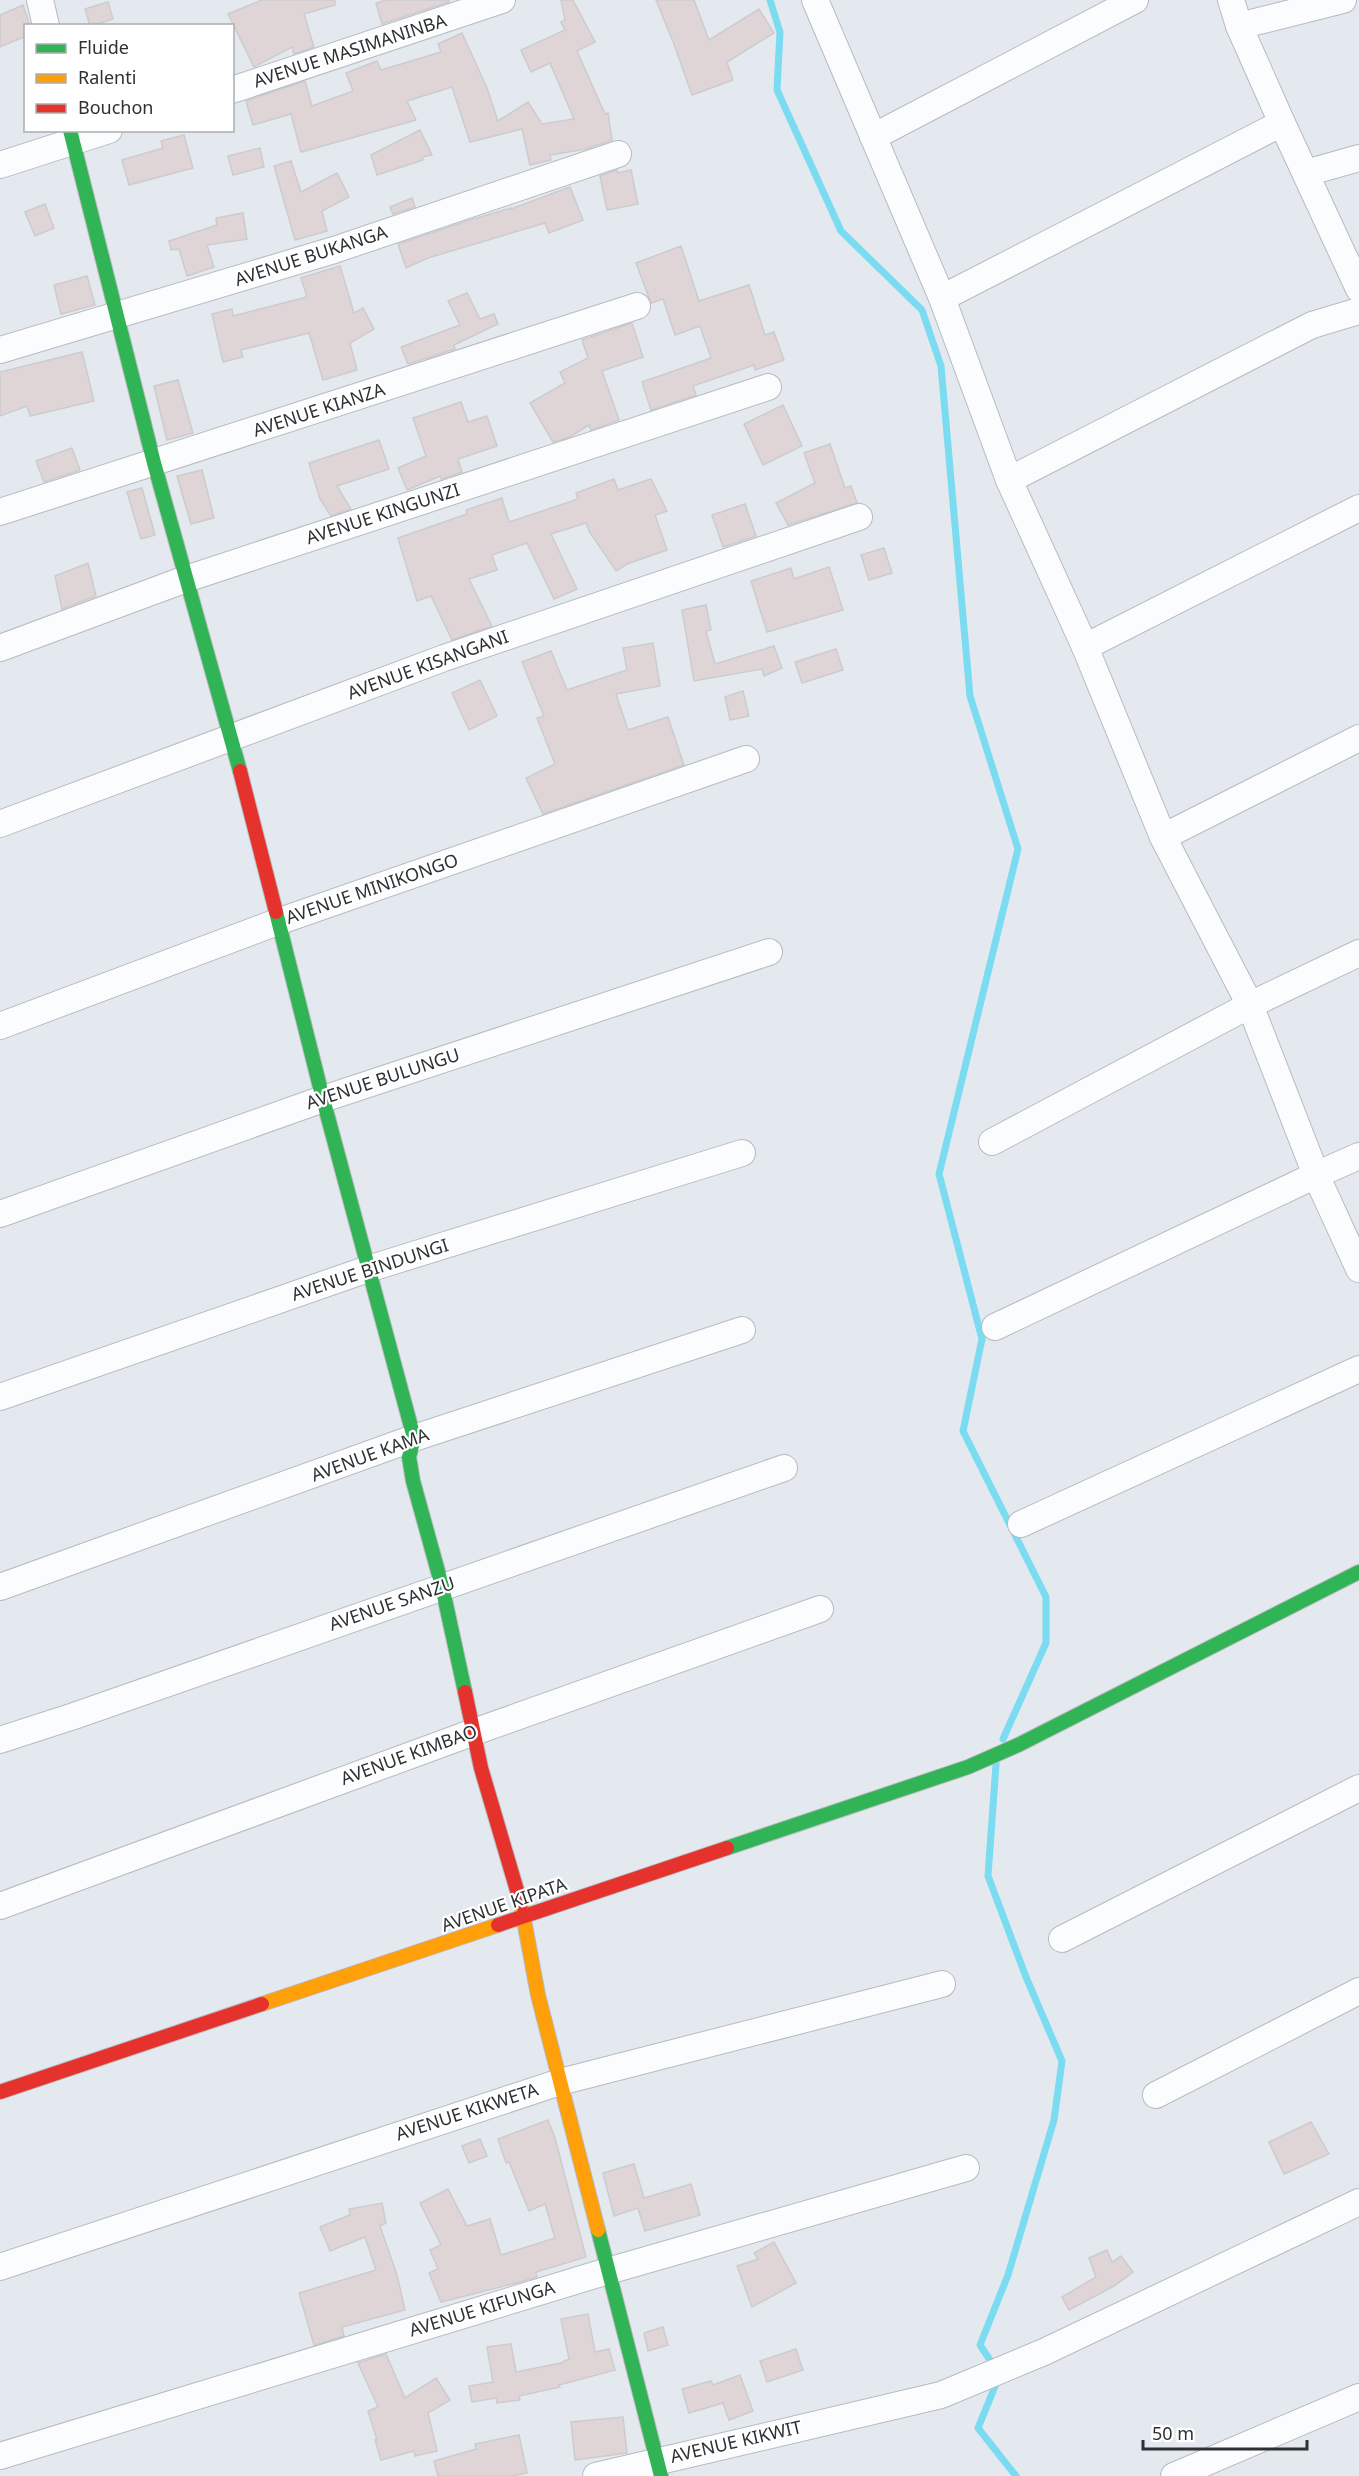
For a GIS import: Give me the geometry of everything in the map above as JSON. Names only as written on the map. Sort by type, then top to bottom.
[{"type":"street","points":[[40,0],[46,24]]},
{"type":"street","name":"AVENUE MASIMANINBA","points":[[234,89],[502,0]]},
{"type":"street","points":[[815,0],[942,298],[1009,480],[1085,647],[1162,837],[1251,1005],[1316,1175],[1359,1269]]},
{"type":"street","points":[[873,137],[1135,0]]},
{"type":"street","points":[[1231,0],[1239,26],[1359,290]]},
{"type":"street","points":[[1239,26],[1343,0]]},
{"type":"street","points":[[942,298],[1282,123]]},
{"type":"street","points":[[0,165],[71,136],[96,132]]},
{"type":"street","points":[[71,136],[154,463],[231,736],[280,921],[323,1099],[414,1438],[409,1457],[413,1481],[442,1586],[481,1768],[525,1917],[538,1995],[659,2468]]},
{"type":"street","name":"AVENUE BUKANGA","points":[[0,350],[334,250],[618,154]]},
{"type":"street","points":[[1306,173],[1359,158]]},
{"type":"street","name":"AVENUE KIANZA","points":[[0,512],[638,306]]},
{"type":"street","points":[[1009,480],[1312,325],[1359,311]]},
{"type":"street","name":"AVENUE KINGUNZI","points":[[0,648],[186,579],[768,387]]},
{"type":"street","points":[[1085,647],[1359,508]]},
{"type":"street","name":"AVENUE KISANGANI","points":[[0,824],[444,658],[859,517]]},
{"type":"street","points":[[1162,837],[1359,738]]},
{"type":"street","name":"AVENUE MINIKONGO","points":[[0,1026],[280,921],[746,759]]},
{"type":"street","name":"AVENUE BULUNGU","points":[[0,1214],[323,1099],[769,952]]},
{"type":"street","points":[[992,1142],[1251,1005],[1359,952]]},
{"type":"street","name":"AVENUE BINDUNGI","points":[[0,1397],[368,1269],[742,1153]]},
{"type":"street","points":[[995,1327],[1359,1156]]},
{"type":"street","name":"AVENUE KAMA","points":[[0,1587],[414,1438],[742,1330]]},
{"type":"street","points":[[1021,1524],[1359,1369]]},
{"type":"street","name":"AVENUE SANZU","points":[[0,1740],[784,1468]]},
{"type":"street","name":"AVENUE KIPATA","points":[[0,2092],[968,1767],[1018,1745],[1359,1572]]},
{"type":"street","name":"AVENUE KIMBAO","points":[[0,1906],[474,1732],[820,1609]]},
{"type":"street","points":[[1062,1939],[1359,1788]]},
{"type":"street","name":"AVENUE KIKWETA","points":[[0,2267],[560,2082],[942,1984]]},
{"type":"street","points":[[1156,2095],[1359,1991]]},
{"type":"street","name":"AVENUE KIFUNGA","points":[[0,2456],[608,2271],[966,2168]]},
{"type":"street","name":"AVENUE KIKWIT","points":[[596,2476],[659,2468],[877,2409],[941,2395],[1044,2352],[1359,2202]]},
{"type":"street","points":[[1174,2476],[1359,2397]]},
{"type":"building","points":[[262,0],[335,0],[335,5],[304,14],[314,47],[294,54],[292,47],[254,67],[228,14]]},
{"type":"building","points":[[386,0],[449,0],[449,2],[382,24],[376,3]]},
{"type":"building","points":[[561,0],[573,0],[595,42],[577,51],[605,114],[608,113],[612,140],[586,149],[550,155],[551,160],[530,165],[522,129],[470,142],[452,87],[407,101],[416,120],[301,152],[291,114],[253,125],[246,101],[305,81],[312,106],[353,91],[346,73],[377,61],[381,70],[441,52],[438,44],[462,33],[487,88],[498,121],[528,102],[542,124],[574,119],[550,63],[531,72],[521,50],[565,30],[561,22],[565,20]]},
{"type":"building","points":[[656,0],[694,0],[709,40],[759,9],[774,33],[727,62],[733,80],[692,95]]},
{"type":"building","points":[[108,2],[113,19],[89,24],[85,9]]},
{"type":"building","points":[[23,5],[29,24],[24,24],[24,37],[0,47],[0,15]]},
{"type":"building","points":[[420,130],[432,155],[377,175],[371,155]]},
{"type":"building","points":[[184,135],[193,168],[129,185],[122,160],[163,148],[161,141]]},
{"type":"building","points":[[260,148],[264,167],[233,175],[228,156]]},
{"type":"building","points":[[291,161],[301,192],[337,173],[349,197],[322,211],[327,231],[295,240],[274,166]]},
{"type":"building","points":[[617,170],[618,173],[631,170],[638,204],[607,210],[600,176]]},
{"type":"building","points":[[570,187],[583,220],[549,233],[545,223],[428,258],[406,268],[398,244],[511,209]]},
{"type":"building","points":[[412,198],[415,207],[393,214],[390,207]]},
{"type":"building","points":[[45,204],[54,228],[35,236],[25,212]]},
{"type":"building","points":[[243,213],[247,239],[207,245],[214,267],[187,276],[179,249],[171,250],[169,241],[217,225],[216,218]]},
{"type":"building","points":[[681,246],[699,301],[749,285],[765,335],[774,332],[784,360],[755,370],[754,365],[693,386],[696,395],[651,410],[642,382],[711,358],[700,326],[675,335],[663,299],[651,303],[636,263]]},
{"type":"building","points":[[340,266],[354,313],[363,308],[374,329],[350,343],[357,370],[323,380],[309,333],[241,350],[243,357],[223,362],[212,314],[232,309],[233,316],[307,297],[301,278]]},
{"type":"building","points":[[87,276],[95,305],[61,314],[54,285]]},
{"type":"building","points":[[467,293],[480,319],[494,314],[498,324],[454,345],[455,349],[408,364],[401,347],[460,325],[448,301]]},
{"type":"building","points":[[632,323],[643,357],[602,371],[619,420],[591,430],[589,425],[570,437],[553,442],[530,403],[565,383],[560,372],[588,358],[582,340]]},
{"type":"building","points":[[82,352],[94,401],[30,416],[27,406],[0,416],[0,372]]},
{"type":"building","points":[[178,380],[193,433],[167,440],[154,386]]},
{"type":"building","points":[[461,402],[468,422],[487,416],[497,446],[458,459],[462,472],[441,479],[440,476],[407,490],[398,468],[426,456],[413,418]]},
{"type":"building","points":[[783,405],[802,446],[763,465],[744,424]]},
{"type":"building","points":[[379,440],[389,469],[337,486],[351,509],[331,516],[320,499],[309,463]]},
{"type":"building","points":[[830,444],[845,488],[851,486],[857,503],[788,525],[776,503],[815,483],[804,453]]},
{"type":"building","points":[[72,448],[80,470],[44,482],[36,461]]},
{"type":"building","points":[[202,470],[214,518],[191,524],[177,476]]},
{"type":"building","points":[[614,479],[618,490],[651,479],[667,511],[655,515],[667,550],[627,564],[616,571],[586,523],[551,534],[577,589],[554,599],[527,543],[492,555],[497,570],[469,579],[492,626],[452,640],[431,596],[417,601],[398,538],[467,514],[466,510],[502,498],[509,522],[578,499],[576,493]]},
{"type":"building","points":[[142,488],[155,535],[141,539],[127,492]]},
{"type":"building","points":[[745,504],[756,536],[723,547],[712,515]]},
{"type":"building","points":[[884,548],[892,573],[869,580],[861,555]]},
{"type":"building","points":[[88,563],[96,596],[62,609],[55,576]]},
{"type":"building","points":[[829,567],[843,610],[767,632],[751,581],[791,568],[794,579]]},
{"type":"building","points":[[706,605],[711,630],[706,631],[715,664],[774,646],[782,668],[764,676],[762,669],[694,681],[682,610]]},
{"type":"building","points":[[653,643],[660,686],[616,694],[628,730],[668,717],[684,765],[543,814],[526,778],[555,764],[537,718],[544,716],[522,662],[551,651],[567,690],[627,670],[623,648]]},
{"type":"building","points":[[836,649],[843,670],[802,683],[795,662]]},
{"type":"building","points":[[480,680],[497,716],[469,730],[452,693]]},
{"type":"building","points":[[743,691],[749,716],[730,720],[725,697]]},
{"type":"building","points":[[548,2120],[555,2138],[586,2257],[536,2272],[537,2277],[441,2302],[429,2273],[438,2269],[430,2250],[441,2245],[420,2203],[448,2189],[467,2226],[490,2219],[501,2255],[555,2238],[545,2204],[529,2211],[509,2162],[506,2163],[498,2139]]},
{"type":"building","points":[[1311,2122],[1329,2154],[1284,2174],[1269,2142]]},
{"type":"building","points":[[480,2139],[487,2156],[469,2163],[462,2146]]},
{"type":"building","points":[[634,2164],[644,2198],[691,2184],[700,2215],[645,2231],[638,2208],[614,2216],[603,2173]]},
{"type":"building","points":[[382,2203],[386,2223],[380,2226],[397,2275],[405,2310],[342,2327],[344,2336],[314,2345],[299,2293],[376,2270],[365,2237],[330,2251],[320,2227],[350,2215],[349,2209]]},
{"type":"building","points":[[774,2242],[796,2283],[752,2307],[737,2266],[758,2259],[754,2253]]},
{"type":"building","points":[[1107,2250],[1112,2262],[1121,2256],[1133,2272],[1114,2286],[1069,2310],[1062,2297],[1096,2277],[1089,2258]]},
{"type":"building","points":[[588,2314],[595,2352],[609,2349],[615,2370],[559,2385],[560,2387],[519,2396],[520,2400],[497,2403],[496,2398],[472,2402],[469,2386],[493,2382],[487,2347],[511,2344],[516,2372],[561,2363],[569,2359],[561,2319]]},
{"type":"building","points":[[663,2327],[668,2345],[648,2351],[644,2333]]},
{"type":"building","points":[[796,2349],[803,2370],[767,2382],[760,2361]]},
{"type":"building","points":[[386,2354],[405,2398],[436,2378],[450,2400],[428,2413],[437,2451],[415,2456],[414,2451],[381,2460],[368,2411],[378,2407],[358,2363]]},
{"type":"building","points":[[740,2375],[753,2411],[729,2420],[723,2403],[689,2413],[682,2389],[711,2381],[713,2385]]},
{"type":"building","points":[[623,2417],[627,2453],[575,2460],[571,2422]]},
{"type":"building","points":[[519,2435],[527,2473],[512,2476],[438,2476],[434,2461],[476,2449],[475,2444]]},
{"type":"waterway","points":[[770,0],[780,32],[777,90],[841,231],[922,310],[941,366],[970,696],[1018,849],[939,1174],[982,1339],[963,1431],[1046,1597],[1046,1643],[1003,1739]]},
{"type":"waterway","points":[[994,2366],[980,2345],[1008,2275],[1054,2120],[1062,2061],[1026,1977],[988,1876],[996,1764]]},
{"type":"waterway","points":[[998,2379],[978,2428],[1016,2476]]},
{"type":"traffic: fast","points":[[71,132],[154,463],[240,771]]},
{"type":"traffic: fast","points":[[276,912],[323,1099],[414,1438],[409,1457],[413,1481],[442,1586],[465,1692]]},
{"type":"traffic: fast","points":[[727,1848],[968,1767],[1018,1745],[1359,1572]]},
{"type":"traffic: fast","points":[[598,2230],[661,2476]]},
{"type":"traffic: slow","points":[[521,1904],[538,1995],[598,2230]]},
{"type":"traffic: slow","points":[[262,2004],[498,1925]]},
{"type":"traffic: jam","points":[[240,771],[276,912]]},
{"type":"traffic: jam","points":[[465,1692],[481,1768],[521,1904]]},
{"type":"traffic: jam","points":[[498,1925],[727,1848]]},
{"type":"traffic: jam","points":[[0,2092],[262,2004]]}]
